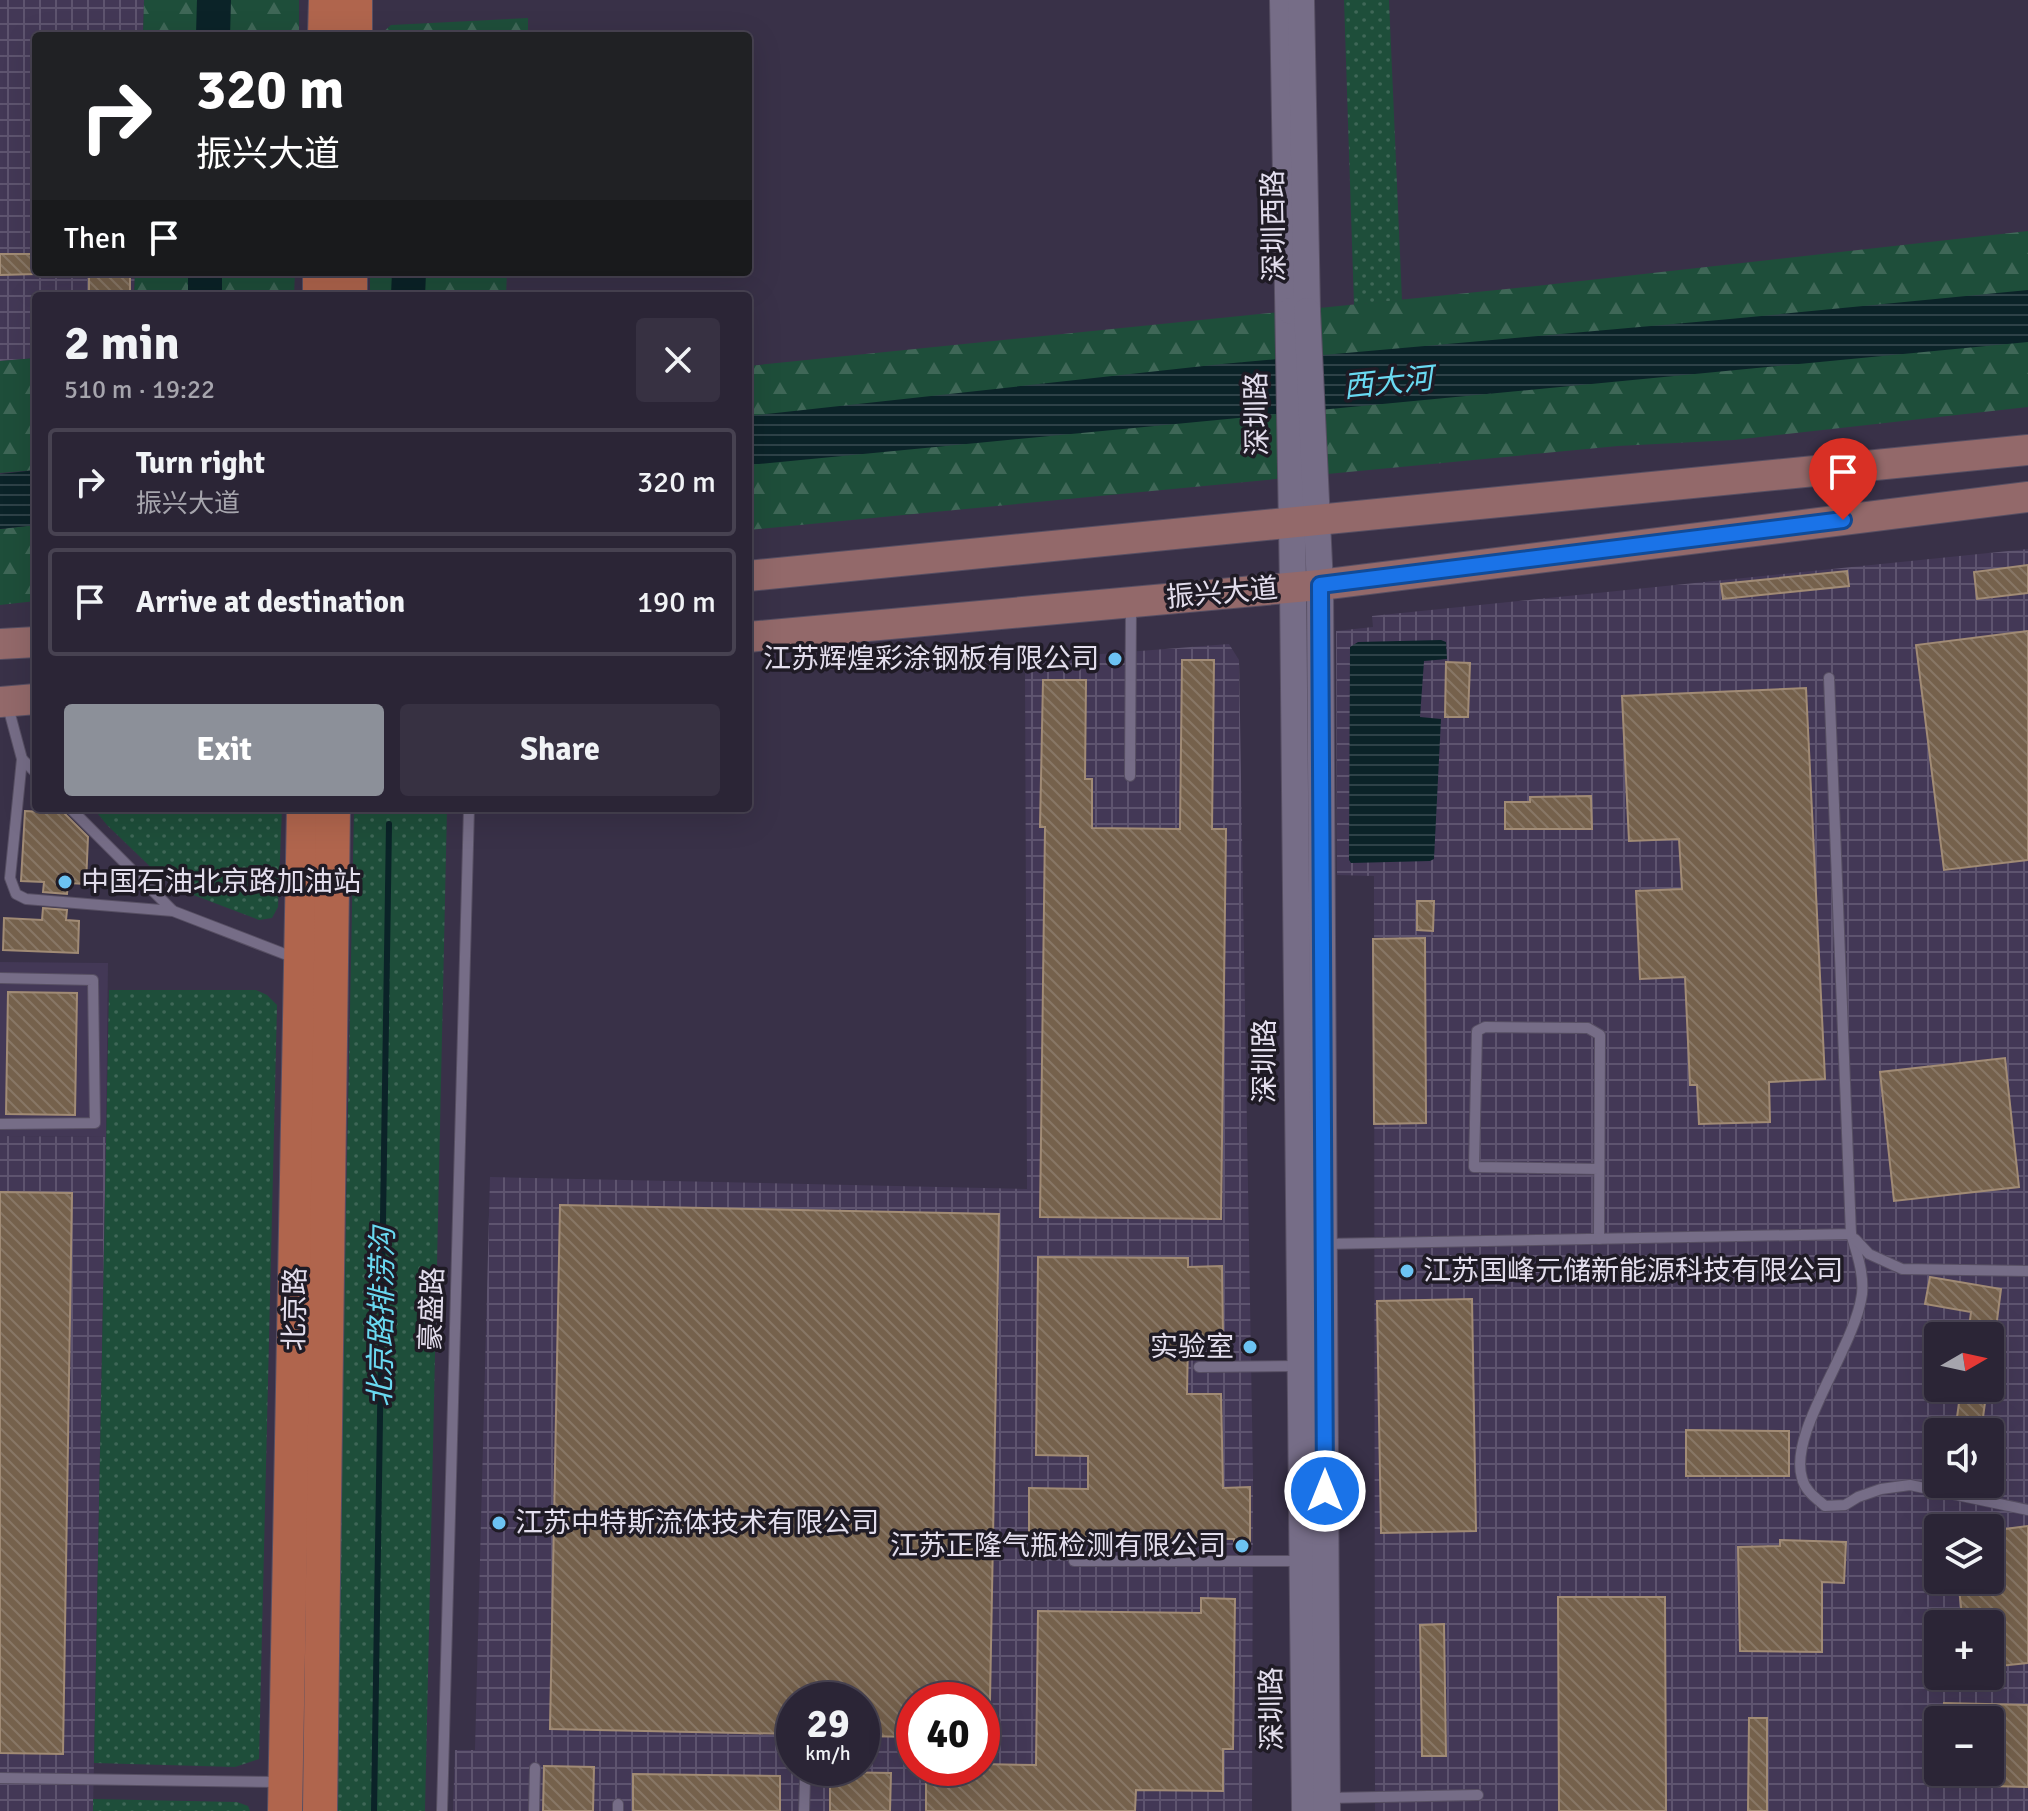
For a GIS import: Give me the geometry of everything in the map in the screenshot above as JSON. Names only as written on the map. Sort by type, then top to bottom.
[{"type":"main road","points":[[325,32],[326,0]]},
{"type":"main road","points":[[355,0],[355,32]]},
{"type":"main road","points":[[752,576],[2028,450]]},
{"type":"main road","name":"振兴大道","points":[[752,637],[1307,586],[2028,497]]},
{"type":"main road","points":[[0,644],[32,642]]},
{"type":"main road","points":[[3,701],[32,699]]},
{"type":"main road","name":"北京路","points":[[286,1796],[304,812]]},
{"type":"main road","name":"北京路","points":[[320,1811],[333,812]]},
{"type":"street","name":"深圳西路","points":[[1283,0],[1297,316]]},
{"type":"street","name":"深圳西路","points":[[1297,316],[1301,0]]},
{"type":"street","name":"深圳路","points":[[1297,316],[1307,586],[1316,1805]]},
{"type":"street","name":"深圳路","points":[[1311,1245],[1300,1366],[1302,1561],[1316,1805]]},
{"type":"lane","points":[[1130,776],[1131,601]]},
{"type":"lane","points":[[1829,678],[1851,1234],[1862,1272],[1862,1295],[1846,1345],[1807,1426],[1799,1459],[1802,1480],[1810,1494],[1825,1506],[1845,1505],[1881,1489],[1910,1485],[2028,1510]]},
{"type":"lane","points":[[3,701],[22,759],[10,878],[16,894],[26,899],[173,911],[301,960]]},
{"type":"lane","points":[[22,759],[32,769]]},
{"type":"lane","points":[[74,812],[173,911]]},
{"type":"lane","name":"豪盛路","points":[[442,1811],[469,812]]},
{"type":"lane","points":[[0,978],[93,980],[95,1123],[0,1124]]},
{"type":"lane","points":[[1599,1169],[1474,1167],[1477,1031],[1485,1027],[1588,1028],[1600,1035],[1599,1239]]},
{"type":"lane","points":[[1311,1245],[1851,1234],[1869,1254],[1902,1269],[2028,1271]]},
{"type":"lane","points":[[1199,1367],[1300,1366]]},
{"type":"lane","points":[[1074,1561],[1302,1561]]},
{"type":"lane","points":[[534,1811],[535,1768]]},
{"type":"lane","points":[[0,1778],[286,1796]]},
{"type":"lane","points":[[804,1811],[805,1786]]},
{"type":"lane","points":[[1316,1805],[1478,1795]]},
{"type":"shaded area","points":[[0,0],[144,0],[143,32],[32,32],[32,276],[135,276],[134,292],[32,292],[32,358],[0,361]]},
{"type":"shaded area","points":[[2028,549],[2028,1811],[1375,1811],[1374,876],[1337,875],[1336,631],[1373,627],[1372,616]]},
{"type":"shaded area","points":[[1229,644],[1239,660],[1253,1477],[1252,1811],[453,1811],[455,1750],[475,1750],[490,1177],[1027,1189],[1025,660]]},
{"type":"shaded area","points":[[0,962],[108,963],[106,1137],[0,1136]]},
{"type":"shaded area","points":[[0,1136],[106,1137],[93,1811],[0,1811]]},
{"type":"green space","points":[[144,0],[299,0],[299,32],[143,32]]},
{"type":"green space","points":[[1344,0],[1389,0],[1402,300],[1354,305]]},
{"type":"green space","points":[[528,18],[528,32],[383,32],[391,25]]},
{"type":"green space","points":[[2028,231],[2028,407],[1734,440],[1618,446],[752,530],[752,366],[1527,287]]},
{"type":"green space","points":[[135,276],[295,276],[294,292],[134,292]]},
{"type":"green space","points":[[370,276],[507,276],[506,292],[370,292]]},
{"type":"green space","points":[[32,358],[32,470],[0,473],[0,361]]},
{"type":"green space","points":[[32,525],[32,601],[0,605],[0,529]]},
{"type":"green space","points":[[96,812],[282,812],[278,907],[272,918],[259,920],[196,896],[163,879]]},
{"type":"green space","points":[[354,812],[447,812],[425,1811],[334,1811]]},
{"type":"green space","points":[[109,990],[256,990],[277,1005],[259,1759],[235,1767],[94,1763]]},
{"type":"green space","points":[[93,1799],[237,1802],[248,1806],[250,1811],[93,1811]]},
{"type":"water","name":"西大河","points":[[2028,290],[2028,342],[752,465],[752,416],[1222,364]]},
{"type":"water","points":[[32,470],[32,525],[0,529],[0,474]]},
{"type":"water","points":[[1358,642],[1446,642],[1447,659],[1424,661],[1420,717],[1441,719],[1434,859],[1351,863],[1350,647]]},
{"type":"building","points":[[0,254],[32,254],[32,274],[0,275]]},
{"type":"building","points":[[89,276],[130,276],[130,292],[89,292]]},
{"type":"building","points":[[2028,565],[2028,593],[1977,599],[1974,572]]},
{"type":"building","points":[[1847,571],[1849,586],[1723,599],[1721,584]]},
{"type":"building","points":[[2028,631],[2028,860],[1944,870],[1916,645]]},
{"type":"building","points":[[1182,660],[1214,660],[1212,829],[1226,829],[1221,1219],[1040,1217],[1045,827],[1040,827],[1043,680],[1086,680],[1085,779],[1092,779],[1092,828],[1180,829]]},
{"type":"building","points":[[1446,662],[1470,663],[1468,717],[1445,717]]},
{"type":"building","points":[[1806,688],[1825,1079],[1769,1082],[1770,1122],[1699,1124],[1697,1085],[1690,1085],[1685,977],[1640,979],[1636,891],[1682,889],[1679,839],[1629,841],[1622,696]]},
{"type":"building","points":[[1591,796],[1592,829],[1505,829],[1505,802],[1530,802],[1530,797]]},
{"type":"building","points":[[25,811],[64,813],[88,837],[86,884],[68,883],[67,894],[43,892],[44,882],[21,881]]},
{"type":"building","points":[[1417,901],[1434,901],[1433,931],[1417,930]]},
{"type":"building","points":[[43,908],[67,910],[66,920],[79,921],[78,953],[3,950],[4,918],[42,920]]},
{"type":"building","points":[[1425,938],[1426,1123],[1374,1124],[1373,939]]},
{"type":"building","points":[[8,992],[77,993],[75,1115],[6,1114]]},
{"type":"building","points":[[2005,1058],[2019,1187],[1894,1201],[1880,1072]]},
{"type":"building","points":[[0,1192],[72,1193],[63,1754],[0,1753]]},
{"type":"building","name":"江苏中特斯流体技术有限公司","points":[[560,1205],[999,1214],[990,1682],[896,1682],[896,1737],[880,1736],[880,1682],[776,1682],[776,1734],[550,1729]]},
{"type":"building","points":[[1038,1257],[1188,1258],[1188,1267],[1222,1266],[1223,1338],[1188,1339],[1187,1394],[1221,1394],[1223,1488],[1250,1487],[1250,1544],[1234,1544],[1234,1539],[1029,1536],[1029,1488],[1088,1489],[1088,1456],[1036,1455]]},
{"type":"building","points":[[1930,1277],[2001,1289],[1997,1322],[1970,1322],[1971,1312],[1925,1304]]},
{"type":"building","points":[[1472,1299],[1476,1531],[1381,1533],[1377,1301]]},
{"type":"building","points":[[1959,1402],[1985,1402],[1983,1418],[1957,1418]]},
{"type":"building","points":[[1686,1430],[1789,1431],[1789,1476],[1686,1476]]},
{"type":"building","points":[[2028,1526],[2028,1663],[2004,1666],[2004,1610],[1961,1610],[1960,1594],[2004,1594],[2004,1529]]},
{"type":"building","points":[[1780,1540],[1846,1542],[1844,1583],[1822,1582],[1822,1652],[1740,1651],[1738,1547],[1780,1546]]},
{"type":"building","points":[[1558,1597],[1665,1597],[1666,1811],[1559,1811]]},
{"type":"building","points":[[1201,1598],[1235,1599],[1233,1749],[1223,1749],[1223,1791],[1136,1790],[1135,1811],[926,1811],[926,1786],[1000,1786],[1000,1764],[1036,1765],[1038,1611],[1201,1613]]},
{"type":"building","points":[[1444,1624],[1446,1756],[1422,1756],[1420,1625]]},
{"type":"building","points":[[1944,1703],[2028,1705],[2028,1787],[1990,1786],[2004,1786],[2004,1706],[1944,1706]]},
{"type":"building","points":[[1749,1718],[1767,1718],[1767,1811],[1748,1811]]},
{"type":"building","points":[[544,1766],[594,1767],[593,1811],[543,1811]]},
{"type":"building","points":[[880,1773],[891,1773],[890,1811],[830,1811],[830,1786],[880,1786]]},
{"type":"building","points":[[633,1774],[776,1776],[776,1786],[780,1786],[780,1811],[633,1811]]},
{"type":"waterway","points":[[213,32],[214,0]]},
{"type":"waterway","points":[[205,276],[205,292]]},
{"type":"waterway","points":[[408,292],[409,276]]},
{"type":"waterway","name":"北京路排涝沟","points":[[374,1811],[389,824]]},
{"type":"place","name":"江苏辉煌彩涂钢板有限公司","points":[[1115,659]]},
{"type":"place","name":"中国石油北京路加油站","points":[[65,882]]},
{"type":"place","name":"江苏国峰元储新能源科技有限公司","points":[[1407,1271]]},
{"type":"place","name":"实验室","points":[[1250,1347]]},
{"type":"place","name":"江苏中特斯流体技术有限公司","points":[[499,1523]]},
{"type":"place","name":"江苏正隆气瓶检测有限公司","points":[[1242,1546]]},
{"type":"route","points":[[1325,1491],[1320,585],[1843,520]]}]
